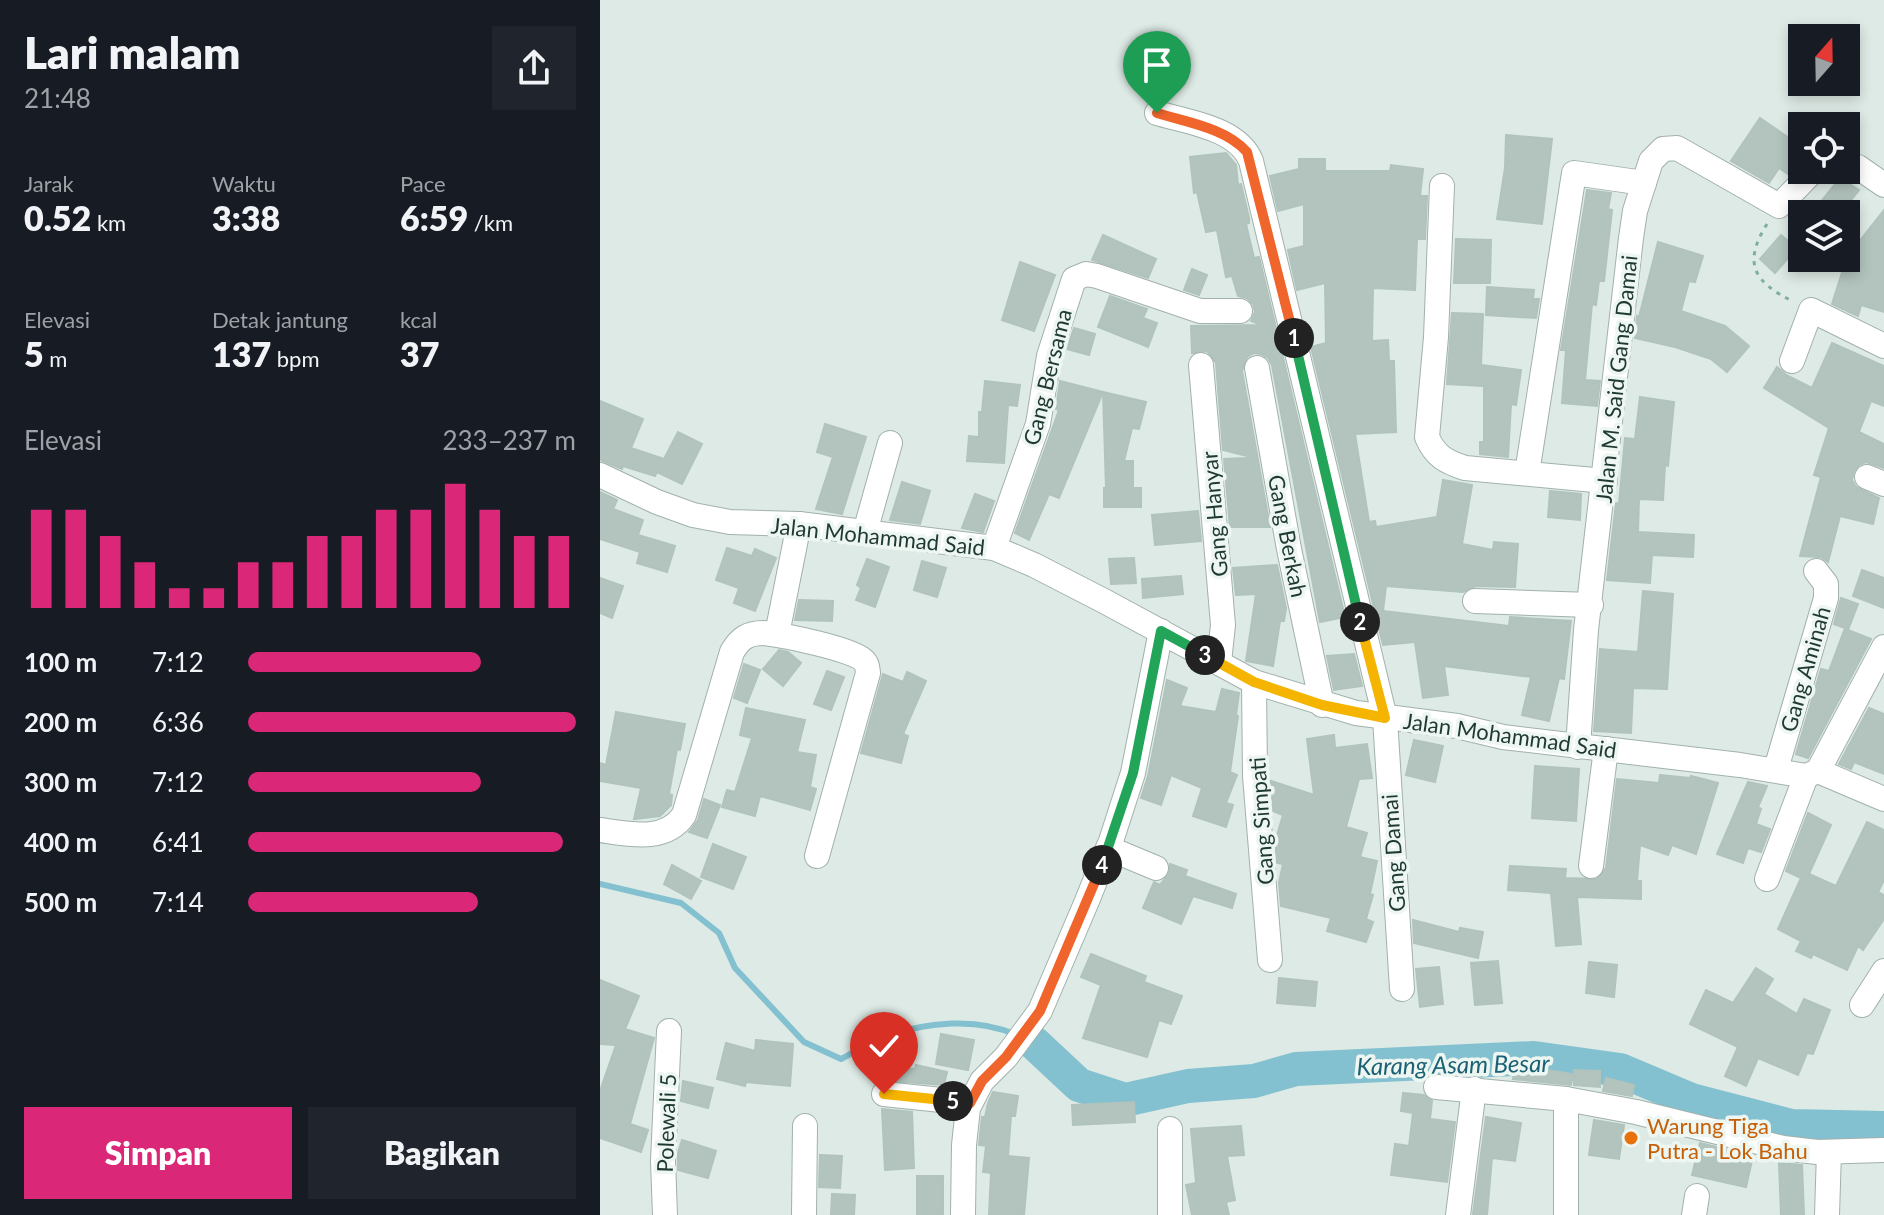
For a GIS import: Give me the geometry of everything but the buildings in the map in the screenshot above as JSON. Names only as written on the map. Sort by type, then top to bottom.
[{"type":"street","name":"Gang Damai","points":[[1157,113],[1234,140],[1247,152],[1251,161],[1385,718],[1402,989]]},
{"type":"street","name":"Jalan M. Said Gang Damai","points":[[1578,747],[1586,630],[1629,250],[1635,211],[1651,161],[1663,149],[1677,148],[1779,206]]},
{"type":"street","points":[[1860,168],[1884,185]]},
{"type":"street","points":[[1527,473],[1573,174],[1577,172],[1644,183]]},
{"type":"street","points":[[1779,206],[1800,184]]},
{"type":"street","points":[[1442,186],[1436,337],[1427,437],[1437,455],[1448,463],[1465,468],[1605,481]]},
{"type":"street","name":"Gang Bersama","points":[[994,548],[1038,424],[1049,356],[1074,279],[1086,274],[1097,276],[1200,311],[1240,311]]},
{"type":"street","points":[[1792,361],[1811,310],[1884,346]]},
{"type":"street","name":"Gang Hanyar","points":[[1201,365],[1222,602],[1223,642],[1219,662]]},
{"type":"street","name":"Gang Berkah","points":[[1257,368],[1289,549],[1322,705]]},
{"type":"street","points":[[865,532],[890,443]]},
{"type":"street","name":"Jalan Mohammad Said","points":[[600,475],[657,502],[693,515],[730,522],[799,524],[994,548],[1034,565],[1254,682],[1322,705],[1385,718],[1457,726],[1503,737],[1812,773],[1884,799]]},
{"type":"street","points":[[777,634],[799,524]]},
{"type":"street","name":"Gang Aminah","points":[[1776,769],[1826,598],[1826,584],[1816,571]]},
{"type":"street","points":[[1475,601],[1591,605]]},
{"type":"street","points":[[963,1215],[964,1145],[970,1103],[982,1081],[1006,1057],[1040,1011],[1108,848],[1133,773],[1161,631]]},
{"type":"street","points":[[600,830],[656,833],[666,832],[679,823],[684,815],[732,652],[738,642],[753,633],[777,634],[846,652],[863,660],[867,666],[868,673],[817,856]]},
{"type":"street","points":[[1767,879],[1812,773],[1884,647]]},
{"type":"street","name":"Gang Simpati","points":[[1254,682],[1255,776],[1270,960]]},
{"type":"street","points":[[1591,866],[1606,749]]},
{"type":"street","points":[[1108,848],[1156,868]]},
{"type":"street","points":[[1862,1005],[1884,971]]},
{"type":"street","name":"Polewali 5","points":[[665,1215],[663,1161],[669,1031]]},
{"type":"street","points":[[1436,1087],[1566,1099],[1636,1112],[1783,1148],[1829,1152],[1884,1150]]},
{"type":"street","points":[[1458,1215],[1474,1089]]},
{"type":"street","points":[[884,1094],[970,1103]]},
{"type":"street","points":[[1566,1099],[1566,1215]]},
{"type":"street","points":[[804,1215],[805,1126]]},
{"type":"street","points":[[1170,1129],[1170,1215]]},
{"type":"street","points":[[1827,1215],[1829,1152]]},
{"type":"path","points":[[1779,206],[1758,238],[1753,257],[1755,272],[1761,281],[1779,294],[1811,310]]},
{"type":"waterway","points":[[600,884],[681,903],[719,933],[735,968],[804,1042],[841,1059],[887,1036],[919,1027],[969,1024],[1002,1029],[1017,1035]]},
{"type":"waterway","name":"Karang Asam Besar","points":[[1034,1043],[1079,1085],[1125,1100],[1188,1086],[1254,1081],[1296,1069],[1534,1058],[1620,1070],[1691,1100],[1791,1126],[1884,1128]]},
{"type":"place","name":"Warung Tiga Putra - Lok Bahu","points":[[1631,1138]]},
{"type":"route","points":[[884,1094],[970,1103],[982,1081],[1006,1057],[1040,1011],[1108,848],[1133,773],[1161,631],[1254,682],[1322,705],[1385,718],[1251,161],[1247,152],[1234,140],[1157,113]]}]
